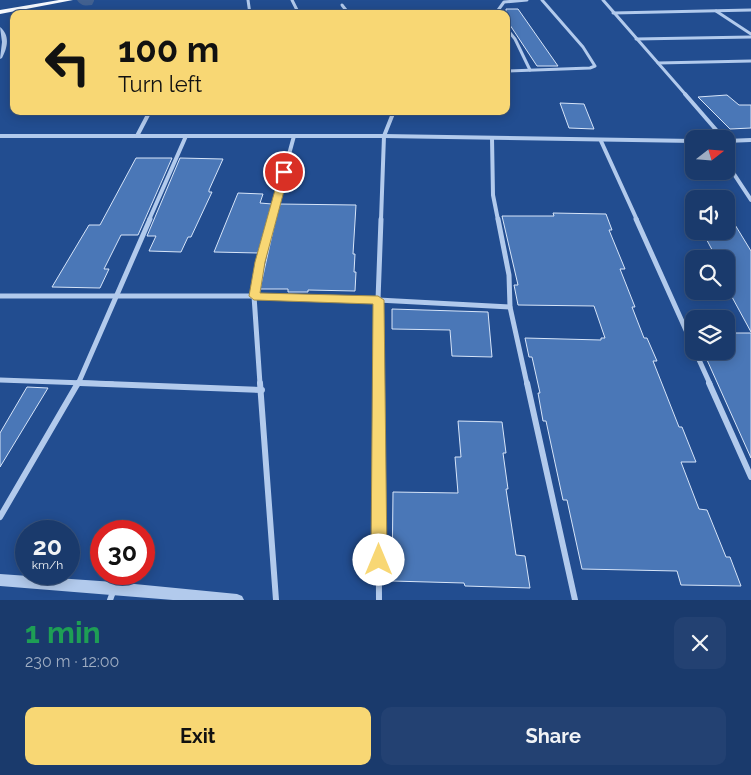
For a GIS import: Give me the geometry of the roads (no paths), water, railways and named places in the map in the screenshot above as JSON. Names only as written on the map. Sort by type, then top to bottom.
[{"type":"main road","points":[[0,11],[58,0]]},
{"type":"main road","points":[[0,11],[68,0]]},
{"type":"street","points":[[499,10],[504,2],[527,0]]},
{"type":"street","points":[[510,71],[590,68],[595,66],[583,47],[542,0]]},
{"type":"street","points":[[603,0],[716,130]]},
{"type":"street","points":[[342,5],[346,10]]},
{"type":"street","points":[[613,13],[751,10]]},
{"type":"street","points":[[715,11],[751,36]]},
{"type":"street","points":[[0,28],[4,50],[0,57]]},
{"type":"street","points":[[510,33],[515,39],[530,70]]},
{"type":"street","points":[[636,39],[751,36]]},
{"type":"street","points":[[658,63],[751,61]]},
{"type":"street","points":[[136,136],[148,115]]},
{"type":"street","points":[[379,600],[378,300],[384,136],[392,115]]},
{"type":"street","points":[[0,136],[384,136],[685,141]]},
{"type":"street","points":[[0,517],[79,382],[186,136]]},
{"type":"street","points":[[276,600],[254,296],[260,262],[294,136]]},
{"type":"street","points":[[492,138],[493,195],[509,275],[510,307],[575,600]]},
{"type":"street","points":[[735,140],[751,140]]},
{"type":"street","points":[[601,141],[685,330]]},
{"type":"street","points":[[735,176],[751,200]]},
{"type":"street","points":[[0,296],[254,296],[510,307]]},
{"type":"street","points":[[698,360],[751,477]]},
{"type":"street","points":[[0,380],[262,390]]},
{"type":"street","points":[[0,580],[112,594],[237,600]]}]
